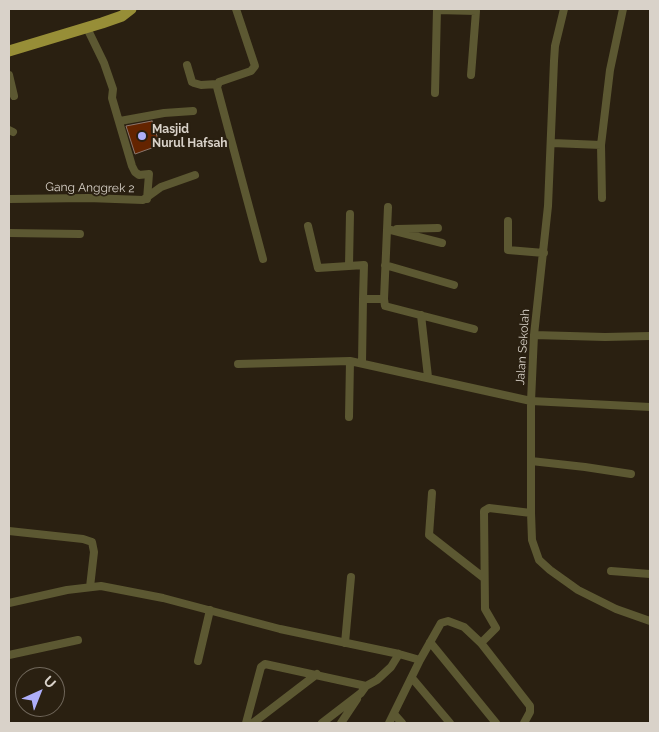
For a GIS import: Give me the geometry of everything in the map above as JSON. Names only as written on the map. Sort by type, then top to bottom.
[{"type":"main road","points":[[9,50],[87,28],[122,16],[131,9]]},
{"type":"street","points":[[187,65],[192,82],[201,85],[217,84],[251,70],[255,66],[236,9]]},
{"type":"street","points":[[434,93],[437,9],[476,11],[472,75]]},
{"type":"street","name":"Jalan Sekolah","points":[[564,9],[555,53],[552,143],[544,254],[534,335],[531,401],[530,513],[532,540],[539,560],[578,590],[616,609],[650,621]]},
{"type":"street","points":[[602,198],[601,145],[610,70],[623,9]]},
{"type":"street","points":[[87,28],[104,63],[113,89],[112,98],[135,172],[149,174],[147,199]]},
{"type":"street","points":[[9,75],[14,96]]},
{"type":"street","points":[[217,84],[263,259]]},
{"type":"street","points":[[120,120],[193,110]]},
{"type":"street","points":[[552,143],[601,145]]},
{"type":"street","name":"Gang Anggrek 2","points":[[9,199],[88,198],[143,200],[162,187],[195,175]]},
{"type":"street","points":[[388,207],[385,306],[474,329]]},
{"type":"street","points":[[348,265],[350,214]]},
{"type":"street","points":[[508,221],[508,250],[544,254]]},
{"type":"street","points":[[308,226],[318,268],[364,265],[362,363]]},
{"type":"street","points":[[387,229],[438,228]]},
{"type":"street","points":[[387,229],[442,243]]},
{"type":"street","points":[[9,233],[80,234]]},
{"type":"street","points":[[386,265],[454,285]]},
{"type":"street","points":[[363,300],[384,299]]},
{"type":"street","points":[[421,315],[428,377]]},
{"type":"street","points":[[534,335],[650,336]]},
{"type":"street","points":[[349,417],[350,361]]},
{"type":"street","points":[[238,364],[350,361],[531,401],[650,407]]},
{"type":"street","points":[[531,461],[631,474]]},
{"type":"street","points":[[432,493],[429,535],[484,578]]},
{"type":"street","points":[[480,643],[496,628],[484,609],[485,509],[530,513]]},
{"type":"street","points":[[9,531],[92,542],[94,552],[90,587]]},
{"type":"street","points":[[611,571],[650,574]]},
{"type":"street","points":[[345,643],[351,577]]},
{"type":"street","points":[[9,603],[101,586],[137,592],[280,629],[420,660]]},
{"type":"street","points":[[198,662],[210,610]]},
{"type":"street","points":[[389,723],[430,642],[441,623],[448,621],[464,627],[480,643],[530,706],[530,712],[524,723]]},
{"type":"street","points":[[9,656],[78,640]]},
{"type":"street","points":[[430,642],[496,723]]},
{"type":"street","points":[[341,723],[366,686],[377,680],[391,667],[399,654]]},
{"type":"street","points":[[246,723],[261,667],[265,664],[366,686]]},
{"type":"street","points":[[253,723],[316,674]]},
{"type":"street","points":[[412,678],[450,723]]},
{"type":"street","points":[[322,723],[361,693]]},
{"type":"street","points":[[394,714],[402,723]]},
{"type":"building","name":"Masjid Nurul Hafsah","points":[[152,121],[160,145],[135,154],[126,126]]},
{"type":"place","name":"Masjid Nurul Hafsah","points":[[142,136]]}]
